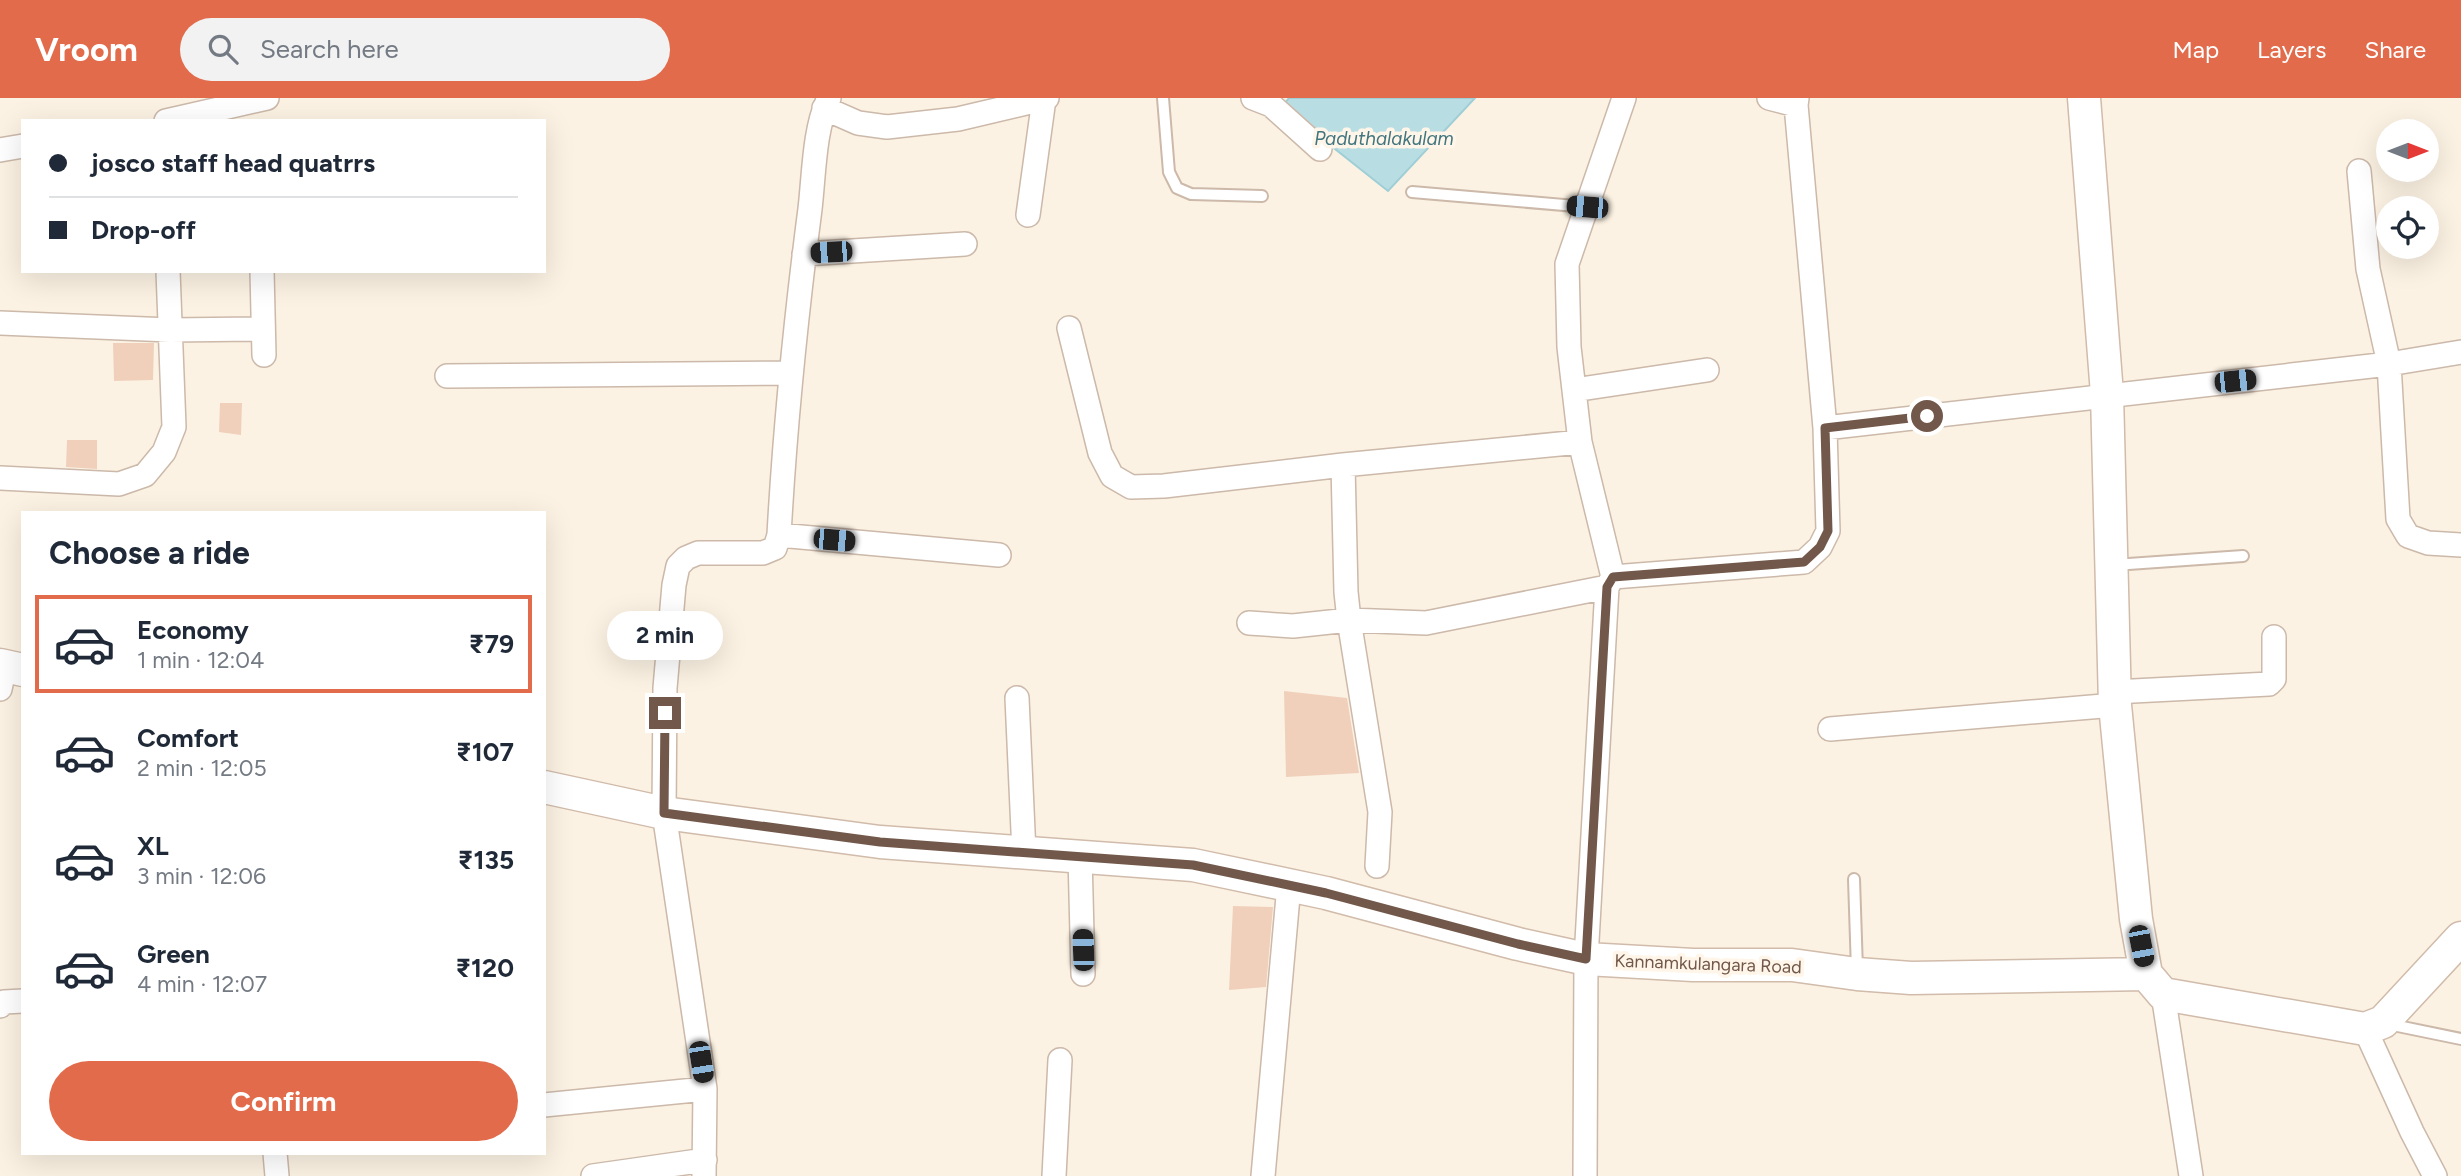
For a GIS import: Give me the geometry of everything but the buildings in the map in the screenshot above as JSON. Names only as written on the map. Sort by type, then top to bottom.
[{"type":"street","points":[[1585,1176],[1586,959],[1610,582],[1580,442],[1567,301],[1567,264],[1624,98]]},
{"type":"street","points":[[1248,623],[1293,626],[1349,620],[1426,623],[1610,582],[1804,562],[1820,547],[1828,531],[1825,428],[1797,102],[1769,98]]},
{"type":"street","points":[[2084,98],[2107,394],[2115,699],[2136,919],[2155,984],[2190,1176]]},
{"type":"street","points":[[593,1176],[705,1168],[705,1089],[664,813],[665,688],[674,585],[677,566],[698,553],[763,553],[775,548],[779,535],[785,436],[804,254],[826,103],[858,122],[887,127],[958,120],[1045,99],[1028,215]]},
{"type":"street","points":[[1267,100],[1321,149]]},
{"type":"street","points":[[179,119],[261,106]]},
{"type":"street","points":[[0,150],[21,146]]},
{"type":"street","points":[[2359,171],[2368,269],[2389,364],[2398,519],[2408,536],[2428,543],[2461,545]]},
{"type":"street","points":[[804,254],[965,244]]},
{"type":"street","points":[[0,478],[119,484],[145,475],[164,452],[174,427],[168,273]]},
{"type":"street","points":[[262,273],[264,355]]},
{"type":"street","points":[[0,323],[170,330],[264,329]]},
{"type":"street","points":[[1069,328],[1100,453],[1112,476],[1131,487],[1164,486],[1580,442]]},
{"type":"street","points":[[1825,428],[2389,364],[2461,352]]},
{"type":"street","points":[[1574,390],[1707,370]]},
{"type":"street","points":[[447,376],[791,373]]},
{"type":"street","points":[[1343,465],[1346,592],[1380,812],[1377,866]]},
{"type":"street","points":[[779,535],[999,555]]},
{"type":"street","points":[[1830,729],[2269,684],[2274,679],[2274,637]]},
{"type":"street","points":[[1017,698],[1024,853]]},
{"type":"street","name":"Kannamkulangara Road","points":[[546,787],[664,813],[880,842],[1193,865],[1326,893],[1518,944],[1586,959],[1693,965],[1792,965],[1911,978],[2155,984],[2374,1026]]},
{"type":"street","points":[[1080,856],[1083,974]]},
{"type":"street","points":[[1264,1176],[1289,885]]},
{"type":"street","points":[[2428,1174],[2374,1026],[2461,939]]},
{"type":"street","points":[[0,1006],[4,1002],[21,1001]]},
{"type":"street","points":[[1054,1176],[1060,1060]]},
{"type":"street","points":[[546,1105],[705,1089]]},
{"type":"street","points":[[275,1155],[276,1176]]},
{"type":"lane","points":[[1163,98],[1169,172],[1177,188],[1191,194],[1262,196]]},
{"type":"lane","points":[[1412,192],[1587,207]]},
{"type":"lane","points":[[2111,566],[2243,556]]},
{"type":"lane","points":[[1854,879],[1857,974]]},
{"type":"lane","points":[[2374,1026],[2461,1039]]},
{"type":"water","name":"Paduthalakulam","points":[[1289,98],[1475,98],[1388,191],[1282,107]]},
{"type":"route","points":[[665,713],[664,813],[880,842],[1193,865],[1326,893],[1518,944],[1586,959],[1607,587],[1613,577],[1804,562],[1820,547],[1828,531],[1825,428],[1927,416]]}]
